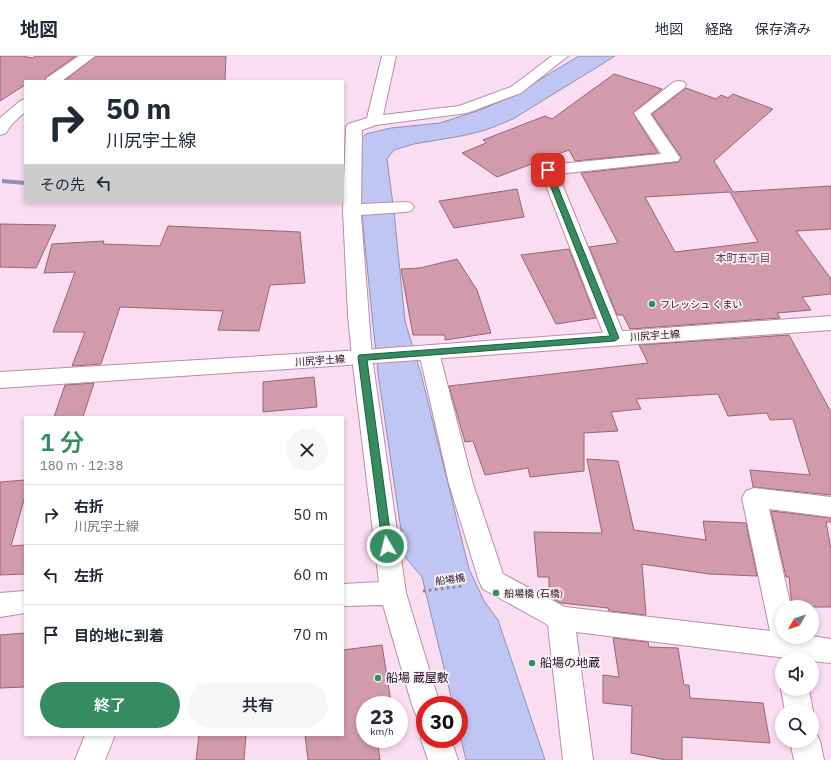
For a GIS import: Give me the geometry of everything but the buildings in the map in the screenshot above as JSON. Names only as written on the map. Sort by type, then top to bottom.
[{"type":"street","points":[[53,80],[88,56]]},
{"type":"street","points":[[374,121],[389,56]]},
{"type":"street","points":[[423,696],[393,593],[366,357],[358,315],[349,123],[462,110],[516,90],[562,56]]},
{"type":"street","points":[[615,338],[548,170],[672,158],[642,113],[678,85]]},
{"type":"street","points":[[0,130],[6,121],[24,105]]},
{"type":"street","points":[[352,210],[405,207]]},
{"type":"street","name":"川尻宇土線","points":[[0,380],[366,357],[831,323]]},
{"type":"street","points":[[423,352],[461,484],[492,581],[561,618],[775,642]]},
{"type":"street","points":[[776,600],[754,498],[831,507]]},
{"type":"street","points":[[344,595],[393,593]]},
{"type":"street","points":[[0,605],[24,602]]},
{"type":"street","points":[[561,618],[578,760]]},
{"type":"street","points":[[791,644],[831,651]]},
{"type":"street","points":[[90,760],[100,736]]},
{"type":"street","points":[[439,748],[443,760]]},
{"type":"street","points":[[806,748],[809,760]]},
{"type":"path","name":"船場橋","points":[[420,592],[466,585]]},
{"type":"water","points":[[579,56],[615,56],[513,119],[486,130],[414,144],[394,150],[387,159],[405,321],[421,374],[469,569],[484,601],[498,620],[545,760],[466,760],[463,748],[468,748],[468,696],[451,696],[422,577],[405,557],[378,373],[356,157],[356,143],[366,134],[391,128],[440,123],[480,110],[511,97]]},
{"type":"waterway","points":[[5,181],[24,183]]},
{"type":"place","name":"フレッシュ くまい","points":[[652,304]]},
{"type":"place","name":"船場橋 (石橋)","points":[[496,593]]},
{"type":"place","name":"船場の地蔵","points":[[532,663]]},
{"type":"place","name":"船場 蔵屋敷","points":[[378,678]]},
{"type":"district","name":"本町五丁目","points":[[743,258]]},
{"type":"route","points":[[387,546],[362,357],[615,338],[548,170]]}]
